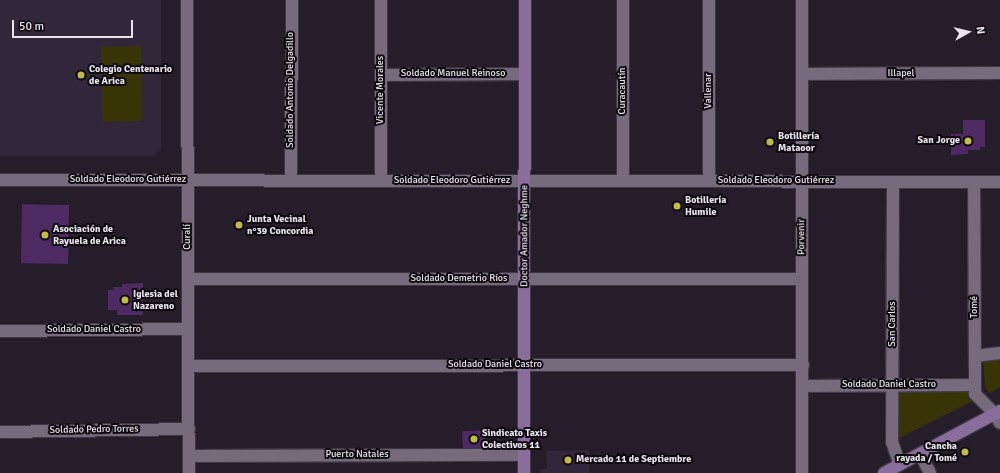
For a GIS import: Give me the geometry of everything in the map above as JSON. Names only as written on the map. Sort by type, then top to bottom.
[{"type":"main road","name":"Doctor Amador Neghme","points":[[524,473],[525,0]]},
{"type":"main road","points":[[884,473],[998,416]]},
{"type":"street","name":"Curalí","points":[[186,0],[189,473]]},
{"type":"street","name":"Soldado Antonio Delgadillo","points":[[291,180],[292,0]]},
{"type":"street","name":"Vicente Morales","points":[[381,0],[381,180]]},
{"type":"street","name":"Curacautín","points":[[623,0],[623,181]]},
{"type":"street","name":"Vallenar","points":[[709,0],[709,181]]},
{"type":"street","name":"Porvenir","points":[[802,0],[802,473]]},
{"type":"street","name":"Illapel","points":[[802,74],[1000,73]]},
{"type":"street","name":"Soldado Manuel Reinoso","points":[[381,75],[525,74]]},
{"type":"street","name":"Soldado Eleodoro Gutiérrez","points":[[0,180],[1000,182]]},
{"type":"street","name":"San Carlos","points":[[894,182],[892,442],[900,465]]},
{"type":"street","name":"Tomé","points":[[974,182],[975,394],[998,416]]},
{"type":"street","name":"Soldado Demetrio Ríos","points":[[188,279],[802,279]]},
{"type":"street","name":"Soldado Daniel Castro","points":[[0,331],[188,330]]},
{"type":"street","points":[[975,356],[1000,353]]},
{"type":"street","name":"Soldado Daniel Castro","points":[[188,366],[802,365]]},
{"type":"street","name":"Soldado Daniel Castro","points":[[802,386],[893,384],[975,385]]},
{"type":"street","name":"Soldado Pedro Torres","points":[[0,432],[189,429]]},
{"type":"street","points":[[920,454],[930,473]]},
{"type":"street","name":"Puerto Natales","points":[[189,456],[524,455]]},
{"type":"shaded area","name":"Colegio Centenario de Arica","points":[[0,0],[161,0],[161,149],[154,156],[0,156]]},
{"type":"shaded area","points":[[141,46],[142,121],[102,122],[101,47]]},
{"type":"shaded area","points":[[1000,358],[1000,387],[990,393],[985,388],[983,360]]},
{"type":"shaded area","points":[[971,387],[973,401],[895,440],[892,391]]},
{"type":"shaded area","name":"Mercado 11 de Septiembre","points":[[589,450],[590,473],[540,473],[540,469],[547,469],[546,451]]},
{"type":"building","name":"San Jorge","points":[[963,120],[985,120],[985,147],[980,147],[980,150],[968,150],[968,154],[951,155],[951,134],[963,134]]},
{"type":"building","name":"Asociación de Rayuela de Arica","points":[[22,204],[69,205],[68,264],[21,263]]},
{"type":"building","name":"Iglesia del Nazareno","points":[[143,283],[143,315],[117,315],[117,310],[108,310],[108,290],[114,290],[113,287],[122,287],[122,284]]},
{"type":"building","name":"Sindicato Taxis Colectivos 11","points":[[486,430],[487,448],[463,449],[462,431]]},
{"type":"place","name":"Colegio Centenario de Arica","points":[[81,75]]},
{"type":"place","name":"San Jorge","points":[[968,141]]},
{"type":"place","name":"Botillería Mataoor","points":[[770,142]]},
{"type":"place","name":"Botillería Humile","points":[[677,206]]},
{"type":"place","name":"Junta Vecinal n°39 Concordia","points":[[239,225]]},
{"type":"place","name":"Asociación de Rayuela de Arica","points":[[45,235]]},
{"type":"place","name":"Iglesia del Nazareno","points":[[125,300]]},
{"type":"place","name":"Sindicato Taxis Colectivos 11","points":[[474,439]]},
{"type":"place","name":"Cancha rayada / Tomé","points":[[965,452]]},
{"type":"place","name":"Mercado 11 de Septiembre","points":[[568,460]]}]
